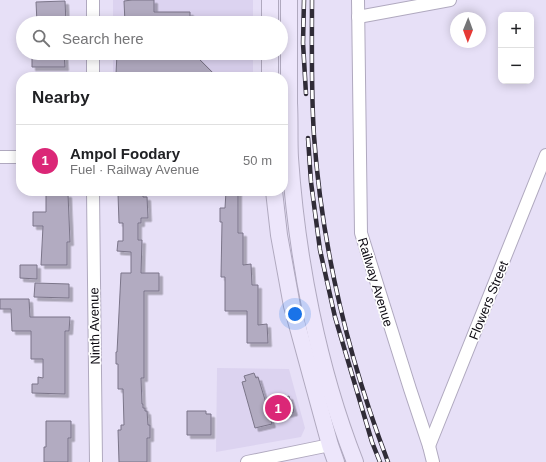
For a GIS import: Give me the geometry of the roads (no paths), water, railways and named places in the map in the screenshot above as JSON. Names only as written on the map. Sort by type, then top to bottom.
[{"type":"main road","points":[[270,0],[270,16]]},
{"type":"main road","points":[[288,0],[288,16]]},
{"type":"main road","points":[[270,60],[270,72]]},
{"type":"main road","points":[[287,60],[287,72]]},
{"type":"main road","points":[[288,168],[309,299],[327,378],[355,462]]},
{"type":"main road","points":[[275,196],[279,235],[292,306],[336,462]]},
{"type":"street","points":[[93,0],[93,16]]},
{"type":"street","name":"Railway Avenue","points":[[358,0],[361,233],[433,462]]},
{"type":"street","points":[[358,18],[450,0]]},
{"type":"street","points":[[93,60],[93,72]]},
{"type":"street","name":"Flowers Street","points":[[429,446],[546,155]]},
{"type":"street","points":[[0,157],[16,157]]},
{"type":"street","name":"Ninth Avenue","points":[[93,196],[96,462]]},
{"type":"street","points":[[247,462],[330,445]]},
{"type":"railway","points":[[304,0],[303,43],[306,94]]},
{"type":"railway","points":[[312,0],[313,119],[323,219],[330,261],[349,342],[361,383],[388,462]]},
{"type":"railway","points":[[308,138],[311,182],[320,250],[335,317],[372,442],[380,462]]},
{"type":"place","name":"Ampol Foodary","points":[[278,408]]}]
